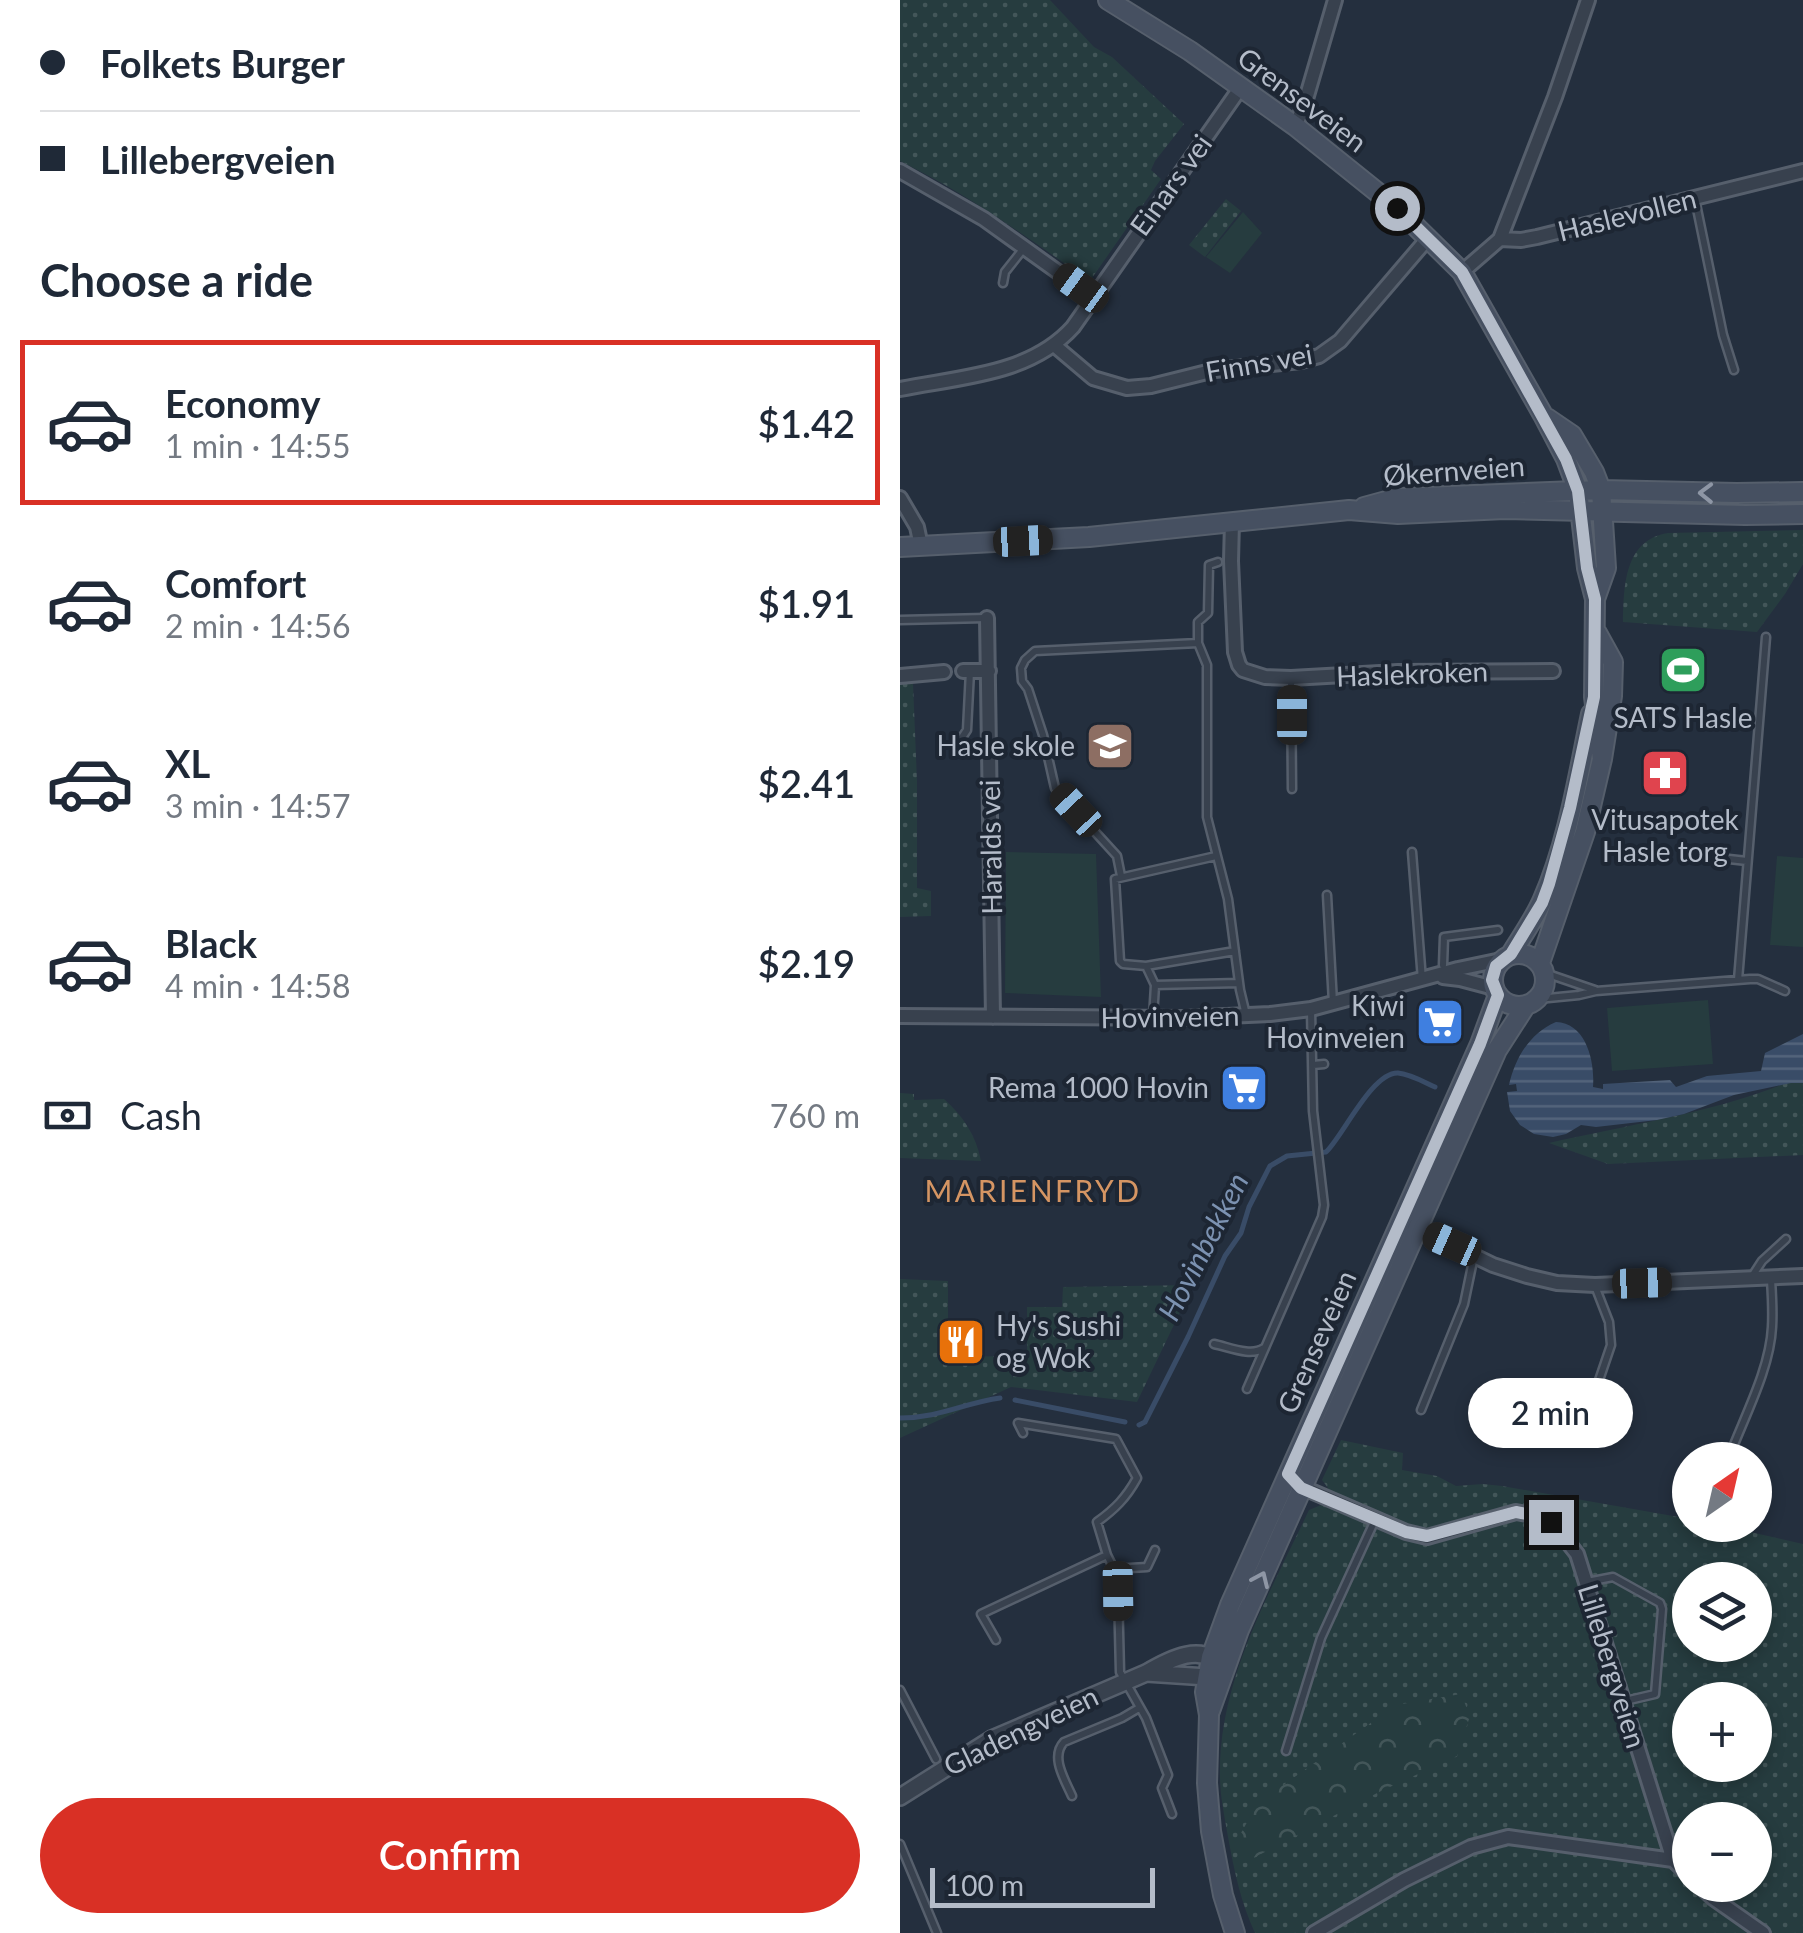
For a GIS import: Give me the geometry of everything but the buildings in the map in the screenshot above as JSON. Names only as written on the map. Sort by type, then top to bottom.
[{"type":"main road","name":"Grenseveien","points":[[1108,0],[1295,126],[1397,208],[1462,272],[1543,415],[1578,491],[1587,568],[1595,599],[1594,697],[1602,759]]},
{"type":"main road","name":"Grenseveien","points":[[1543,415],[1572,435],[1601,490],[1606,568],[1595,599]]},
{"type":"main road","name":"Økernveien","points":[[900,547],[1058,539],[1232,522],[1349,510],[1397,498],[1601,490],[1803,492]]},
{"type":"main road","name":"Økernveien","points":[[1349,510],[1398,514],[1505,509],[1803,514]]},
{"type":"main road","name":"Grenseveien","points":[[1542,968],[1585,832],[1612,696],[1612,662],[1595,630]]},
{"type":"main road","name":"Grenseveien","points":[[1506,957],[1542,903],[1549,884],[1573,799],[1594,697]]},
{"type":"main road","points":[[1526,954],[1542,968],[1545,987],[1532,1002],[1510,1005],[1496,991],[1494,973],[1506,957],[1526,954]]},
{"type":"main road","name":"Grenseveien","points":[[1409,1225],[1474,1060],[1496,991]]},
{"type":"main road","name":"Grenseveien","points":[[1234,1933],[1215,1863],[1211,1831],[1207,1783],[1209,1715],[1205,1692],[1409,1225],[1496,1050],[1532,1002]]},
{"type":"street","points":[[1295,126],[1335,0]]},
{"type":"street","points":[[1462,272],[1500,238],[1588,0]]},
{"type":"street","name":"Einars vei","points":[[900,389],[1014,365],[1054,345],[1094,297],[1241,87]]},
{"type":"street","points":[[900,171],[962,205],[1094,297]]},
{"type":"street","name":"Haslevollen","points":[[1500,238],[1537,238],[1803,171]]},
{"type":"street","name":"Finns vei","points":[[1054,345],[1093,378],[1127,388],[1215,370],[1310,359],[1340,340],[1428,237]]},
{"type":"street","points":[[900,498],[917,527],[921,546]]},
{"type":"street","name":"Haslekroken","points":[[1232,522],[1235,652],[1239,666],[1248,674],[1291,678],[1398,672],[1553,671]]},
{"type":"street","name":"Haralds vei","points":[[988,618],[993,1016]]},
{"type":"street","points":[[966,671],[990,671]]},
{"type":"street","points":[[900,676],[944,672]]},
{"type":"street","name":"Hovinveien","points":[[900,1016],[1246,1016],[1310,1009],[1506,957]]},
{"type":"street","name":"Hovinveien","points":[[1433,974],[1496,991]]},
{"type":"street","points":[[1409,1225],[1493,1265],[1557,1283],[1595,1285],[1803,1276]]},
{"type":"street","name":"Lillebergveien","points":[[1295,1481],[1406,1532],[1427,1536],[1516,1512],[1551,1522],[1566,1536],[1577,1554],[1672,1857]]},
{"type":"street","name":"Gladengveien","points":[[900,1796],[992,1739],[1146,1674],[1166,1661],[1181,1656],[1214,1668]]},
{"type":"street","points":[[1314,1933],[1404,1880],[1471,1847],[1508,1837],[1672,1860]]},
{"type":"street","points":[[1719,1902],[1763,1933]]},
{"type":"lane","points":[[1694,198],[1734,370]]},
{"type":"lane","points":[[1002,283],[1005,272],[1024,247]]},
{"type":"lane","points":[[1218,562],[1209,565],[1208,613],[1198,622],[1198,643],[1207,665],[1207,817],[1228,899],[1246,1016]]},
{"type":"lane","points":[[900,620],[988,618]]},
{"type":"lane","points":[[1738,980],[1766,637]]},
{"type":"lane","points":[[1121,876],[1118,856],[1055,788],[1021,668],[1035,650],[1198,643]]},
{"type":"lane","points":[[957,744],[967,730],[966,671]]},
{"type":"lane","points":[[1291,678],[1292,789]]},
{"type":"lane","points":[[1412,852],[1433,974]]},
{"type":"lane","points":[[1216,856],[1115,879],[1120,960],[1123,964],[1146,966],[1235,951]]},
{"type":"lane","points":[[1720,858],[1747,861]]},
{"type":"lane","points":[[1327,895],[1333,1003]]},
{"type":"lane","points":[[1433,974],[1444,937],[1498,930]]},
{"type":"lane","points":[[1146,966],[1155,985],[1153,1018]]},
{"type":"lane","points":[[1542,968],[1596,990]]},
{"type":"lane","points":[[1532,1002],[1596,990],[1738,980],[1758,980],[1785,991]]},
{"type":"lane","points":[[1155,985],[1239,983]]},
{"type":"lane","points":[[1247,1389],[1324,1205],[1313,1111],[1310,1009]]},
{"type":"lane","points":[[1313,1065],[1324,1064]]},
{"type":"lane","points":[[1751,1279],[1762,1260],[1786,1239]]},
{"type":"lane","points":[[1421,1410],[1464,1304],[1474,1255]]},
{"type":"lane","points":[[1735,1442],[1770,1342],[1771,1278]]},
{"type":"lane","points":[[1578,1442],[1611,1345],[1609,1322],[1595,1285]]},
{"type":"lane","points":[[1214,1344],[1252,1352],[1266,1347]]},
{"type":"lane","points":[[1023,1432],[1018,1422],[1116,1440],[1138,1478],[1118,1507],[1097,1522],[1118,1591],[1120,1672],[1146,1718],[1168,1774],[1162,1788],[1172,1814]]},
{"type":"lane","points":[[1286,1751],[1321,1638],[1376,1519]]},
{"type":"lane","points":[[1114,1569],[1147,1567],[1155,1550]]},
{"type":"lane","points":[[996,1640],[980,1614],[1107,1554]]},
{"type":"lane","points":[[1586,1582],[1613,1576],[1660,1603],[1662,1608],[1655,1694],[1624,1701]]},
{"type":"lane","points":[[900,1690],[936,1759]]},
{"type":"lane","points":[[1072,1796],[1057,1758],[1058,1748],[1138,1708]]},
{"type":"lane","points":[[900,1714],[910,1709]]},
{"type":"lane","points":[[900,1844],[937,1933]]},
{"type":"green space","points":[[900,0],[1050,0],[1094,47],[1112,57],[1184,124],[1151,170],[1161,179],[1092,278],[1088,280],[972,201],[900,161]]},
{"type":"green space","points":[[1226,199],[1241,211],[1205,257],[1189,245]]},
{"type":"green space","points":[[1243,212],[1262,233],[1230,273],[1206,257]]},
{"type":"green space","points":[[1803,530],[1803,564],[1757,632],[1623,622],[1629,567],[1653,537],[1668,533]]},
{"type":"green space","points":[[913,683],[917,888],[931,891],[931,916],[900,917],[900,684]]},
{"type":"green space","points":[[1006,852],[1096,854],[1101,997],[1005,993]]},
{"type":"green space","points":[[1777,856],[1803,858],[1803,947],[1770,945]]},
{"type":"green space","points":[[1708,1000],[1713,1064],[1612,1071],[1607,1008]]},
{"type":"green space","points":[[1803,1076],[1803,1155],[1608,1164],[1549,1143],[1710,1108]]},
{"type":"green space","points":[[900,1093],[914,1094],[914,1100],[944,1099],[968,1127],[981,1161],[900,1158]]},
{"type":"green space","points":[[900,1279],[948,1281],[948,1357],[1011,1356],[1012,1380],[1017,1358],[1027,1357],[1027,1307],[1062,1307],[1063,1287],[1193,1285],[1137,1402],[1011,1387],[900,1438]]},
{"type":"green space","points":[[1341,1440],[1403,1453],[1402,1470],[1437,1476],[1456,1486],[1502,1486],[1672,1516],[1672,1542],[1772,1542],[1772,1537],[1803,1544],[1803,1933],[1255,1933],[1238,1886],[1224,1815],[1220,1785],[1222,1741],[1237,1672],[1249,1639],[1309,1510],[1321,1505],[1328,1488],[1322,1480]]},
{"type":"green space","points":[[1461,1694],[1470,1716],[1457,1756],[1244,1863],[1237,1840],[1258,1803],[1396,1705]]},
{"type":"water","points":[[1556,1022],[1575,1029],[1581,1036],[1590,1055],[1593,1087],[1670,1080],[1676,1087],[1707,1076],[1761,1071],[1765,1053],[1803,1034],[1803,1083],[1734,1095],[1657,1120],[1581,1125],[1553,1137],[1534,1134],[1520,1125],[1510,1111],[1507,1092],[1517,1091],[1516,1084],[1509,1085],[1525,1048]]},
{"type":"waterway","name":"Hovinbekken","points":[[1139,1425],[1145,1422],[1225,1256],[1241,1233],[1270,1166],[1287,1156],[1326,1152],[1368,1093],[1388,1075],[1403,1074],[1435,1087]]},
{"type":"waterway","name":"Hovinbekken","points":[[900,1418],[927,1416],[1000,1398]]},
{"type":"waterway","name":"Hovinbekken","points":[[1015,1400],[1125,1422]]},
{"type":"place","name":"SATS Hasle","points":[[1683,670]]},
{"type":"place","name":"Hasle skole","points":[[1110,746]]},
{"type":"place","name":"Vitusapotek Hasle torg","points":[[1665,773]]},
{"type":"place","name":"Kiwi Hovinveien","points":[[1440,1022]]},
{"type":"place","name":"Rema 1000 Hovin","points":[[1244,1088]]},
{"type":"place","name":"Hy's Sushi og Wok","points":[[961,1342]]},
{"type":"district","name":"MARIENFRYD","points":[[1033,1192]]},
{"type":"route","points":[[1397,208],[1462,272],[1566,459],[1578,491],[1587,568],[1595,599],[1594,697],[1564,836],[1542,903],[1511,954],[1496,966],[1492,980],[1498,995],[1490,1020],[1288,1474],[1301,1488],[1406,1532],[1427,1536],[1516,1512],[1551,1522]]}]
